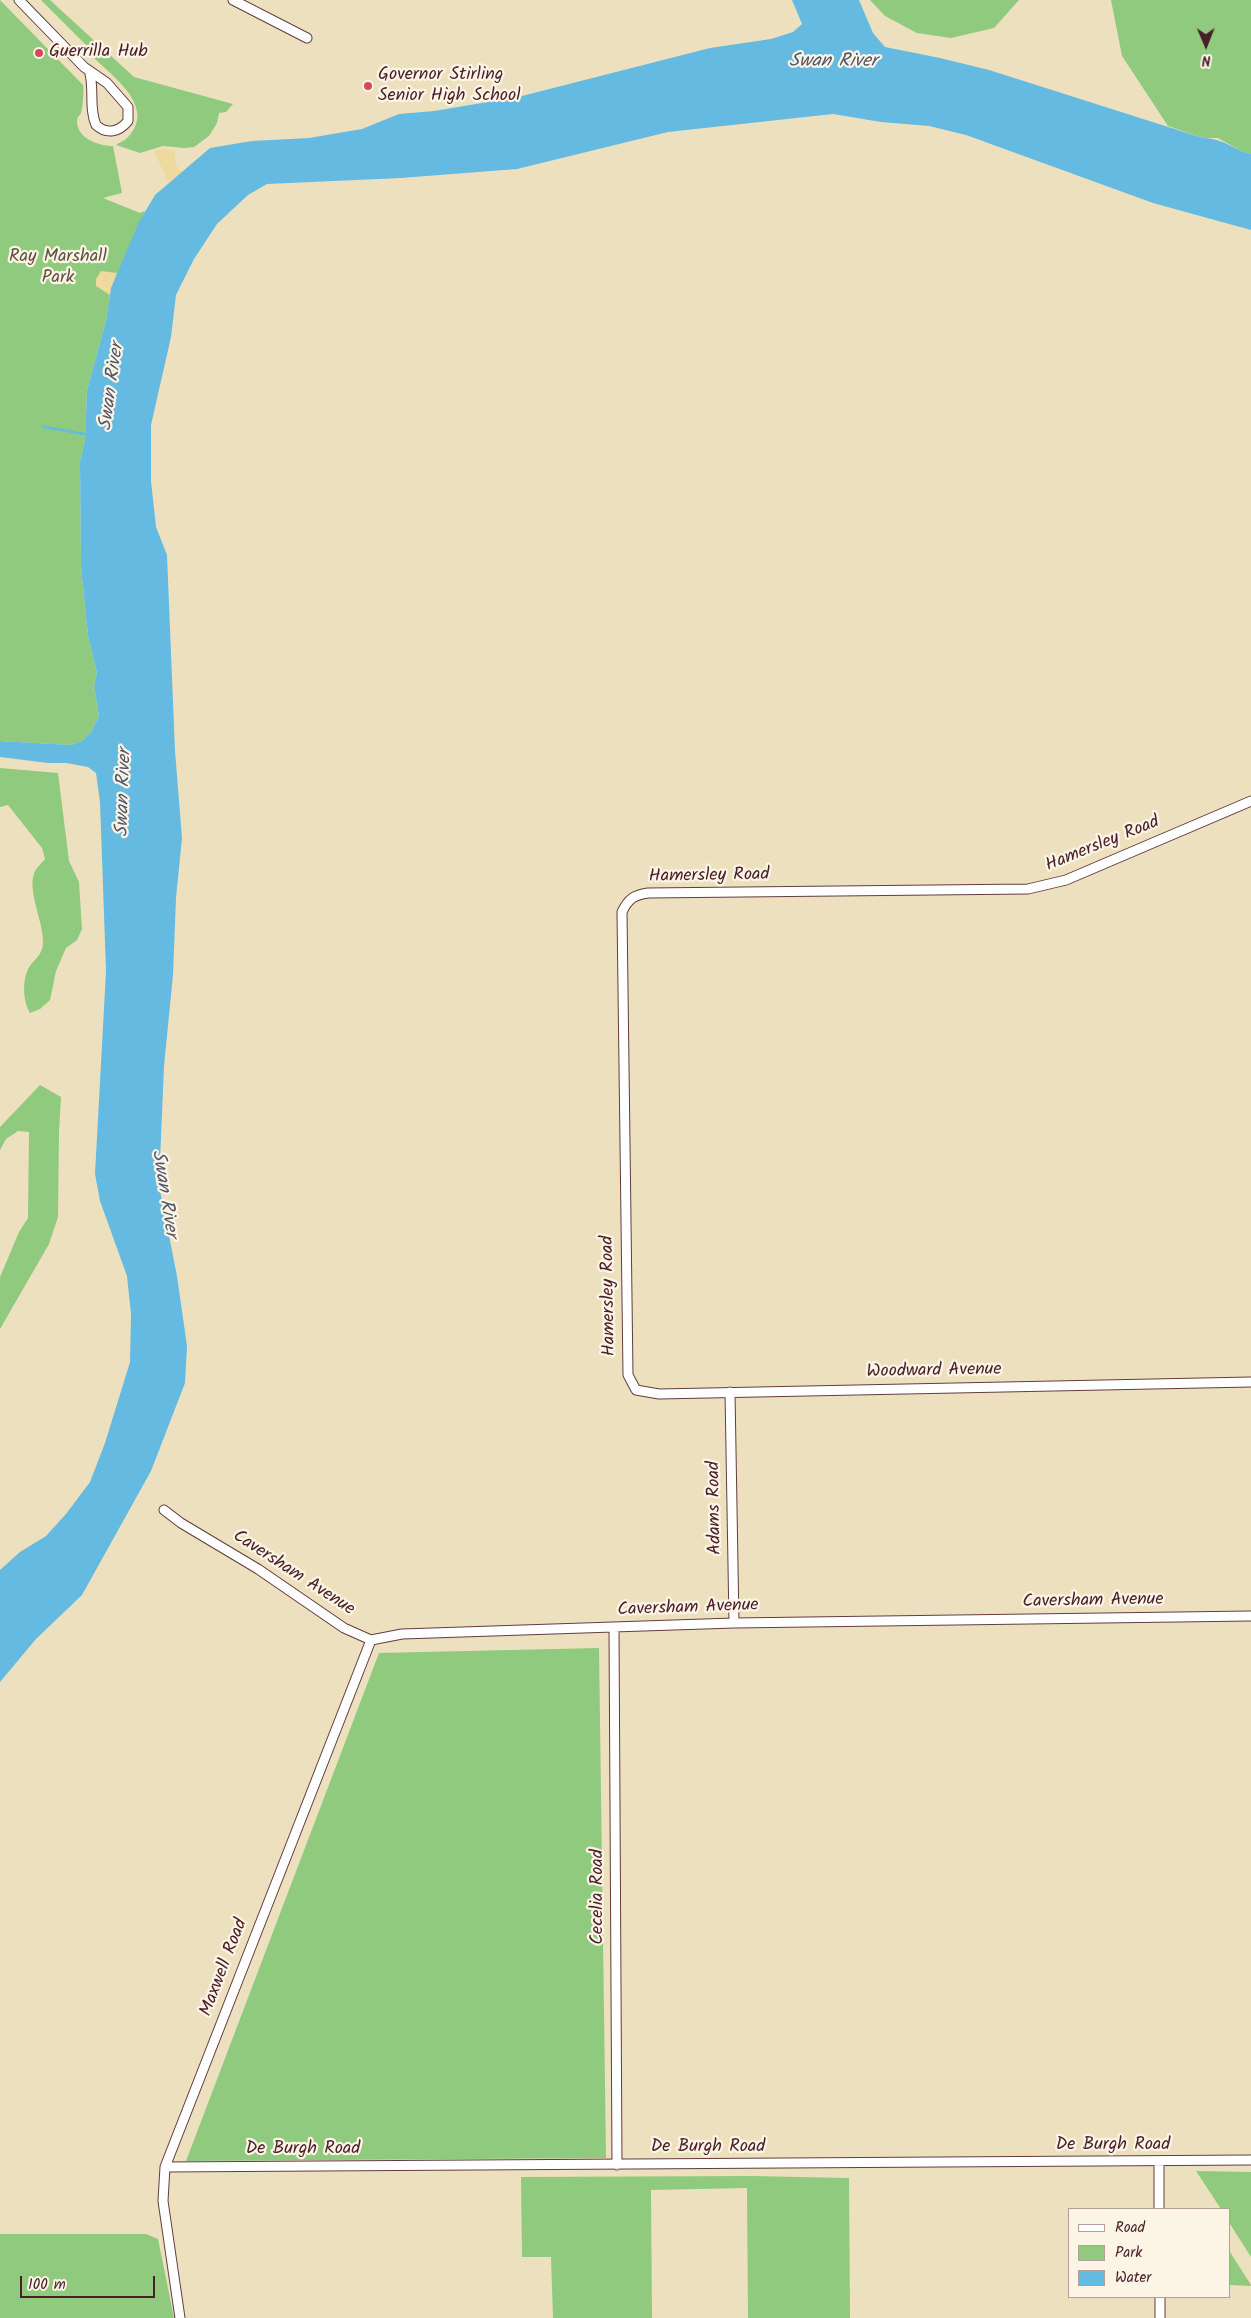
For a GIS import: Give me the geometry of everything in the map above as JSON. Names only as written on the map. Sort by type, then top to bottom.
[{"type":"street","points":[[19,0],[90,74],[107,83],[128,107],[128,121],[117,130],[106,131],[96,125],[93,114],[93,88],[90,74]]},
{"type":"street","points":[[232,0],[307,38]]},
{"type":"street","name":"Hamersley Road","points":[[628,1375],[622,912],[631,899],[636,895],[648,893],[1028,889],[1066,880],[1251,801]]},
{"type":"street","name":"Woodward Avenue","points":[[628,1375],[636,1390],[646,1393],[1251,1382]]},
{"type":"street","name":"Adams Road","points":[[730,1392],[734,1623]]},
{"type":"street","name":"Caversham Avenue","points":[[164,1510],[181,1523],[258,1568],[344,1628],[371,1640],[402,1634],[734,1623],[1251,1616]]},
{"type":"street","name":"Cecelia Road","points":[[614,1628],[617,2165]]},
{"type":"street","name":"Maxwell Road","points":[[180,2318],[163,2202],[165,2167],[371,1640]]},
{"type":"street","name":"De Burgh Road","points":[[165,2167],[1251,2160]]},
{"type":"street","points":[[1159,2162],[1159,2208]]},
{"type":"street","points":[[1160,2298],[1160,2318]]},
{"type":"green space","name":"Ray Marshall Park","points":[[0,0],[83,85],[82,108],[77,118],[80,132],[95,143],[113,146],[122,193],[103,198],[140,213],[145,211],[111,288],[106,321],[87,390],[85,440],[80,462],[81,567],[88,636],[97,673],[94,686],[99,716],[91,732],[82,741],[71,745],[0,741]]},
{"type":"green space","points":[[41,0],[50,0],[134,77],[233,104],[226,112],[219,113],[217,123],[209,136],[194,147],[163,146],[140,153],[116,145],[127,138],[136,125],[137,114],[134,103],[120,82],[92,56],[95,54]]},
{"type":"green space","points":[[870,0],[1019,0],[994,28],[951,38],[917,33],[885,16]]},
{"type":"green space","points":[[1111,0],[1251,0],[1251,154],[1241,151],[1218,138],[1203,138],[1168,126],[1122,56]]},
{"type":"green space","points":[[0,768],[58,773],[69,861],[79,882],[82,929],[77,940],[66,948],[56,971],[50,1000],[40,1009],[30,1013],[25,997],[24,985],[28,969],[43,947],[43,935],[34,897],[33,879],[36,870],[45,859],[42,848],[8,805],[0,807]]},
{"type":"green space","points":[[40,1085],[61,1097],[58,1217],[49,1244],[0,1329],[0,1277],[19,1232],[28,1218],[29,1132],[18,1131],[6,1139],[0,1150],[0,1127]]},
{"type":"green space","points":[[599,1648],[606,2158],[186,2161],[379,1653]]},
{"type":"green space","points":[[1196,2171],[1251,2172],[1251,2257],[1231,2226],[1231,2208],[1220,2208]]},
{"type":"green space","points":[[751,2176],[849,2178],[850,2318],[748,2318],[747,2188],[651,2190],[652,2318],[553,2318],[551,2257],[522,2257],[521,2177]]},
{"type":"green space","points":[[0,2234],[146,2234],[158,2239],[174,2318],[0,2318]]},
{"type":"green space","points":[[1231,2254],[1251,2285],[1231,2285]]},
{"type":"sand","points":[[162,149],[174,150],[176,165],[183,173],[168,182],[154,151]]},
{"type":"sand","points":[[101,271],[117,273],[110,295],[96,286],[96,279]]},
{"type":"water","name":"Swan River","points":[[792,0],[859,0],[873,33],[885,47],[989,70],[1203,138],[1217,140],[1251,154],[1251,230],[1153,203],[966,135],[929,126],[881,122],[833,114],[668,132],[517,169],[401,178],[267,184],[248,195],[217,224],[194,259],[176,295],[171,337],[151,425],[151,481],[156,527],[167,555],[175,751],[182,838],[176,898],[173,975],[164,1066],[159,1185],[177,1276],[187,1346],[185,1383],[151,1471],[82,1595],[36,1639],[0,1682],[0,1570],[20,1552],[46,1536],[66,1514],[90,1482],[105,1443],[130,1362],[131,1314],[127,1276],[100,1201],[95,1174],[106,971],[100,802],[96,773],[88,767],[66,763],[48,763],[0,757],[0,741],[71,745],[82,741],[91,732],[99,716],[94,686],[97,673],[88,636],[81,567],[80,462],[85,440],[87,390],[106,321],[111,288],[139,222],[155,195],[210,148],[252,141],[309,138],[362,129],[399,114],[434,111],[518,97],[710,48],[771,39],[793,32],[802,24]]},
{"type":"waterway","points":[[44,427],[85,434]]},
{"type":"place","name":"Guerrilla Hub","points":[[39,53]]},
{"type":"place","name":"Governor Stirling Senior High School","points":[[368,86]]}]
